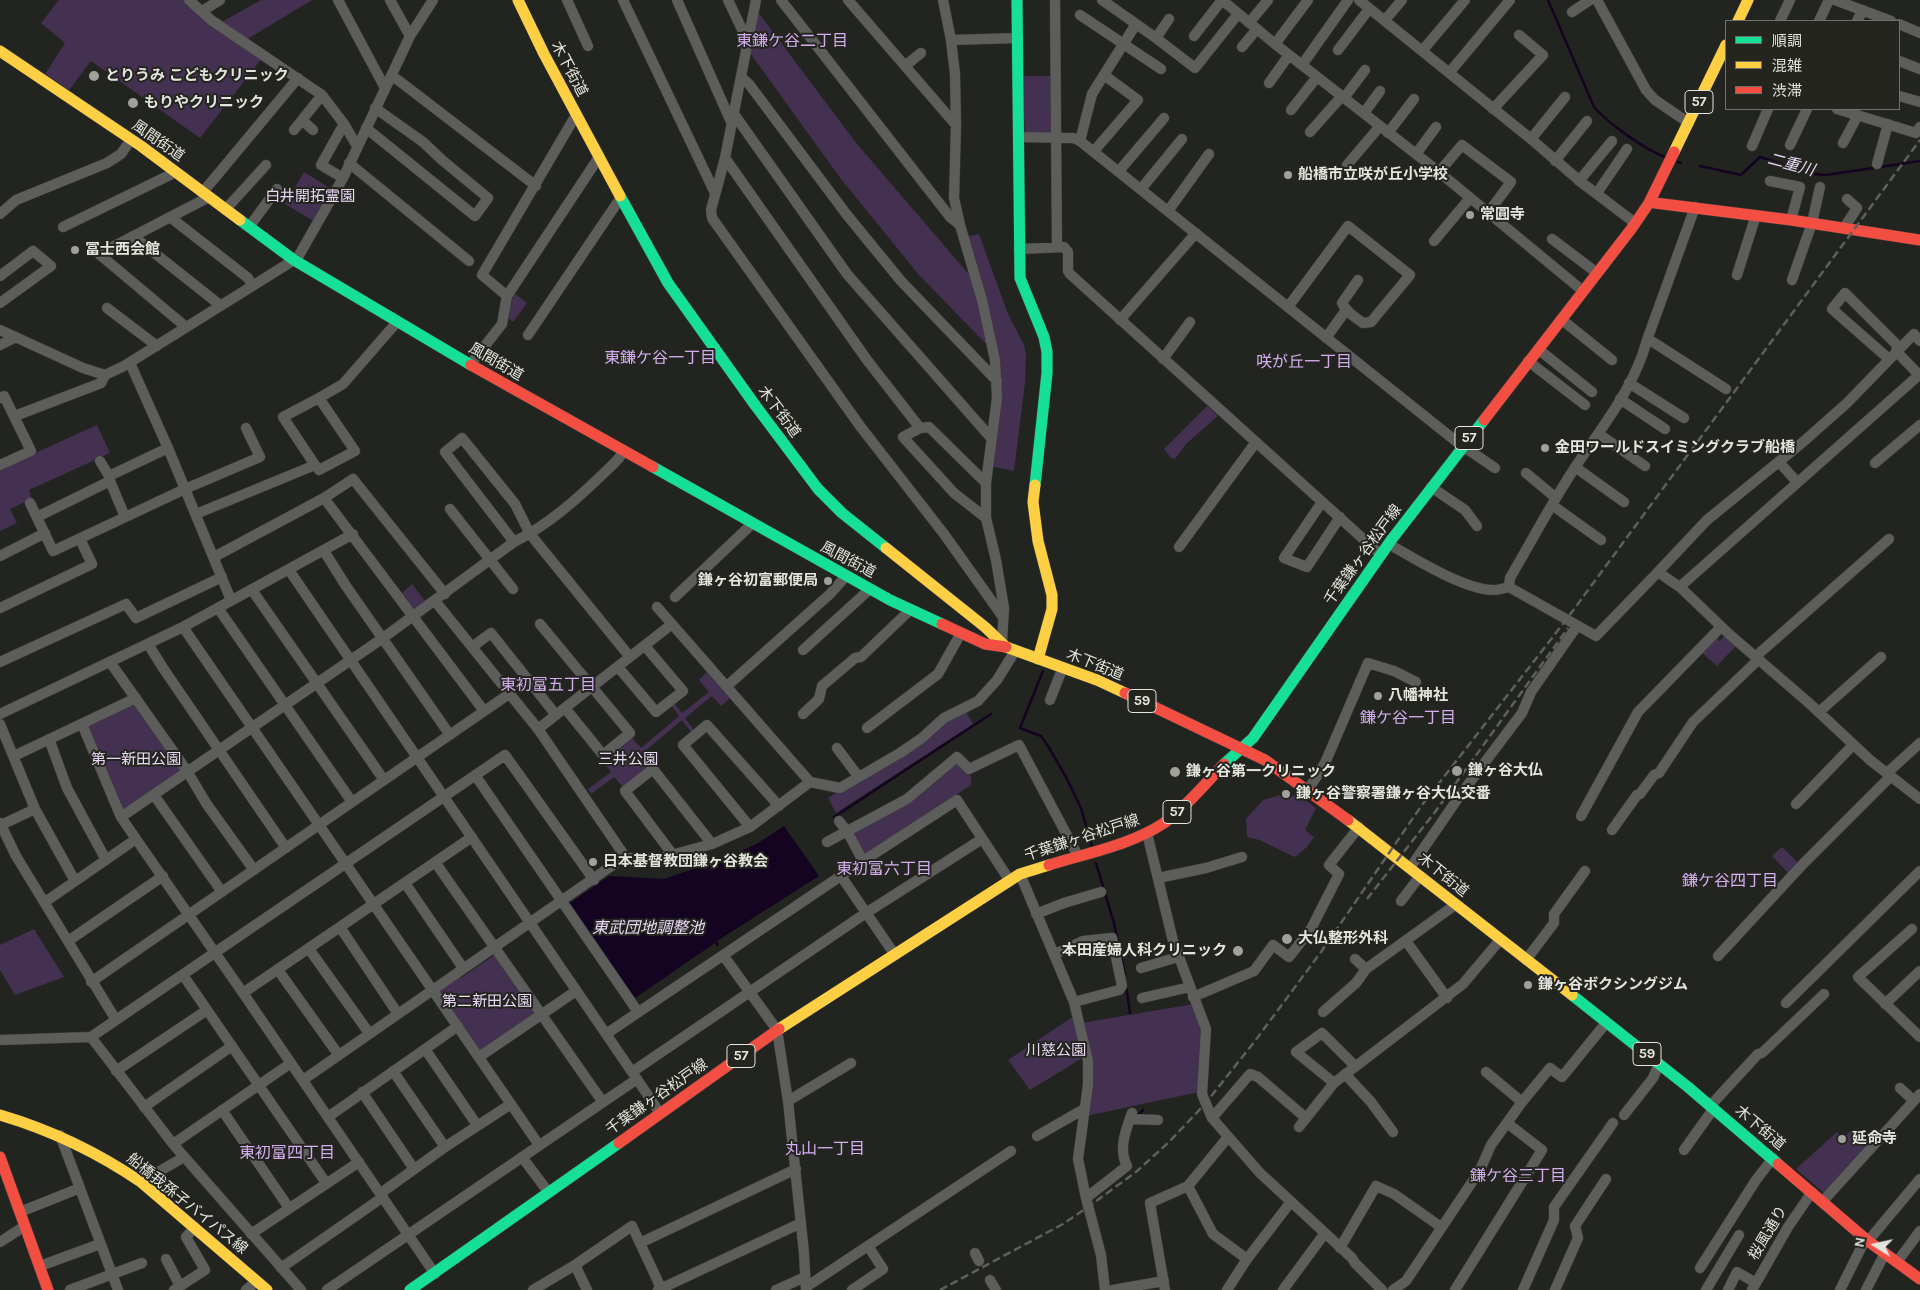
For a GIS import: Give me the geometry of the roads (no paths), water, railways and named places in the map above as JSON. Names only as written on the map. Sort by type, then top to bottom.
[{"type":"main road","name":"木下街道","points":[[518,0],[576,115],[668,283],[818,489],[842,513],[1008,647],[1097,680],[1243,748],[1265,760],[1308,790],[1358,827],[1659,1064],[1773,1158],[1867,1240],[1916,1276]]},
{"type":"main road","points":[[1017,0],[1020,278],[1044,337],[1048,372],[1033,502],[1034,523],[1052,595],[1052,608],[1038,659]]},
{"type":"main road","points":[[1738,20],[1748,0]]},
{"type":"main road","name":"千葉鎌ヶ谷松戸線","points":[[410,1290],[777,1030],[1015,878],[1147,834],[1174,814],[1253,738],[1380,555],[1462,446],[1636,223],[1690,123],[1725,47]]},
{"type":"main road","name":"風間街道","points":[[0,51],[176,172],[294,260],[397,322],[870,589],[910,610],[984,644],[1008,647]]},
{"type":"main road","points":[[1655,203],[1756,215],[1920,240]]},
{"type":"main road","name":"船橋我孫子バイパス線","points":[[0,1115],[60,1135],[94,1152],[141,1182],[267,1290]]},
{"type":"main road","points":[[0,1156],[48,1290]]},
{"type":"street","points":[[189,0],[211,20],[322,95],[344,124],[357,146]]},
{"type":"street","points":[[202,11],[220,0]]},
{"type":"street","points":[[338,0],[385,88]]},
{"type":"street","points":[[390,0],[410,36]]},
{"type":"street","points":[[14,416],[101,383],[105,375],[130,363],[294,260],[318,224],[343,178],[410,36],[433,0]]},
{"type":"street","points":[[567,0],[588,46]]},
{"type":"street","points":[[623,0],[715,194]]},
{"type":"street","points":[[677,0],[733,119],[847,274],[992,439]]},
{"type":"street","points":[[728,0],[748,42]]},
{"type":"street","points":[[756,0],[725,158],[711,210],[712,218],[860,426],[944,534],[1003,617]]},
{"type":"street","points":[[781,0],[950,216],[960,225]]},
{"type":"street","points":[[848,0],[956,126]]},
{"type":"street","points":[[657,607],[810,782],[840,788],[900,753],[922,738],[944,718],[978,701],[997,680],[1008,647],[996,560],[986,518],[986,483],[997,398],[997,382],[995,360],[982,300],[954,198],[955,74],[943,0]]},
{"type":"street","points":[[1055,0],[1057,247]]},
{"type":"street","points":[[1102,0],[1196,68],[1238,14]]},
{"type":"street","points":[[1194,36],[1223,0],[1275,44],[1440,172],[1583,291]]},
{"type":"street","points":[[1242,48],[1268,0]]},
{"type":"street","points":[[1275,44],[1308,0]]},
{"type":"street","points":[[1302,65],[1348,0]]},
{"type":"street","points":[[1359,0],[1531,139],[1579,181],[1636,223]]},
{"type":"street","points":[[1385,20],[1402,0]]},
{"type":"street","points":[[1422,51],[1465,0]]},
{"type":"street","points":[[1449,73],[1510,0]]},
{"type":"street","points":[[1572,12],[1590,0]]},
{"type":"street","points":[[1598,0],[1646,90],[1655,100],[1690,123]]},
{"type":"street","points":[[1780,20],[1790,0]]},
{"type":"street","points":[[1819,20],[1828,0]]},
{"type":"street","points":[[1835,0],[1888,20]]},
{"type":"street","points":[[1338,50],[1369,9]]},
{"type":"street","points":[[1858,20],[1863,10]]},
{"type":"street","points":[[1080,15],[1161,69]]},
{"type":"street","points":[[1156,38],[1169,19]]},
{"type":"street","points":[[1080,141],[1092,94],[1136,24]]},
{"type":"street","points":[[1900,24],[1920,33]]},
{"type":"street","points":[[1493,109],[1543,55],[1519,35]]},
{"type":"street","points":[[951,40],[1018,38]]},
{"type":"street","points":[[906,66],[921,52]]},
{"type":"street","points":[[1269,83],[1289,55]]},
{"type":"street","points":[[1900,61],[1920,68]]},
{"type":"street","points":[[1310,132],[1365,70]]},
{"type":"street","points":[[1094,151],[1138,100],[1104,75]]},
{"type":"street","points":[[391,76],[536,186]]},
{"type":"street","points":[[1291,110],[1317,77]]},
{"type":"street","points":[[186,327],[99,254],[170,217],[206,195],[298,78]]},
{"type":"street","points":[[742,78],[749,84],[846,215],[901,281],[997,382]]},
{"type":"street","points":[[1364,113],[1380,91]]},
{"type":"street","points":[[294,130],[322,95]]},
{"type":"street","points":[[1900,96],[1920,102]]},
{"type":"street","points":[[1531,139],[1565,97]]},
{"type":"street","points":[[1347,165],[1414,100]]},
{"type":"street","points":[[366,128],[475,216],[488,198],[423,142],[375,108]]},
{"type":"street","points":[[1752,146],[1768,110]]},
{"type":"street","points":[[1790,145],[1807,110]]},
{"type":"street","points":[[1840,110],[1916,133],[1920,127]]},
{"type":"street","points":[[507,296],[482,275],[576,115]]},
{"type":"street","points":[[1844,143],[1858,115]]},
{"type":"street","points":[[1119,171],[1164,118]]},
{"type":"street","points":[[302,120],[313,130]]},
{"type":"street","points":[[1555,161],[1587,121]]},
{"type":"street","points":[[343,178],[321,166],[344,124]]},
{"type":"street","points":[[1877,164],[1888,124]]},
{"type":"street","points":[[1416,154],[1436,127]]},
{"type":"street","points":[[1018,137],[1073,138],[1080,141],[1462,446],[1495,468]]},
{"type":"street","points":[[1141,189],[1182,139]]},
{"type":"street","points":[[0,214],[16,200],[107,162],[121,154],[130,141]]},
{"type":"street","points":[[1579,181],[1612,141]]},
{"type":"street","points":[[1440,172],[1462,145],[1511,182],[1488,213]]},
{"type":"street","points":[[1597,193],[1627,149]]},
{"type":"street","points":[[1168,211],[1209,154]]},
{"type":"street","points":[[470,364],[502,324],[507,296],[599,158]]},
{"type":"street","points":[[725,158],[867,360],[920,428]]},
{"type":"street","points":[[350,164],[469,260]]},
{"type":"street","points":[[225,210],[266,165]]},
{"type":"street","points":[[63,227],[176,172]]},
{"type":"street","points":[[1770,182],[1800,187],[1790,220]]},
{"type":"street","points":[[1792,280],[1812,223],[1820,187]]},
{"type":"street","points":[[249,227],[277,189]]},
{"type":"street","points":[[1434,241],[1470,198]]},
{"type":"street","points":[[1844,228],[1857,208],[1847,199]]},
{"type":"street","points":[[528,335],[617,203],[623,201]]},
{"type":"street","points":[[1509,587],[1510,578],[1554,501],[1575,467],[1599,434],[1629,384],[1642,356],[1694,207]]},
{"type":"street","points":[[1737,276],[1756,215]]},
{"type":"street","points":[[170,217],[248,278],[252,285]]},
{"type":"street","points":[[1288,307],[1348,226],[1410,275],[1371,322],[1363,323],[1346,310],[1342,303],[1358,280]]},
{"type":"street","points":[[1120,320],[1196,233]]},
{"type":"street","points":[[133,236],[220,305]]},
{"type":"street","points":[[1552,239],[1597,273]]},
{"type":"street","points":[[1019,249],[1064,247],[1068,252],[1068,271],[1070,274],[1380,555]]},
{"type":"street","points":[[0,276],[33,251],[51,266],[0,303]]},
{"type":"street","points":[[1681,588],[1797,482],[1919,375],[1895,352],[1846,293],[1832,309],[1895,352]]},
{"type":"street","points":[[107,308],[157,346]]},
{"type":"street","points":[[1326,338],[1346,310]]},
{"type":"street","points":[[1561,319],[1612,360]]},
{"type":"street","points":[[319,398],[355,451],[319,470],[283,417],[343,384],[397,322]]},
{"type":"street","points":[[1163,359],[1190,322]]},
{"type":"street","points":[[0,330],[83,368],[105,375]]},
{"type":"street","points":[[1394,547],[1428,567],[1479,588],[1498,590],[1509,587],[1596,636],[1706,520],[1779,462],[1847,403],[1914,334],[1920,341]]},
{"type":"street","points":[[0,345],[16,337]]},
{"type":"street","points":[[1647,340],[1726,389]]},
{"type":"street","points":[[1538,350],[1592,392]]},
{"type":"street","points":[[1528,361],[1585,405]]},
{"type":"street","points":[[130,363],[168,448],[231,600]]},
{"type":"street","points":[[1629,384],[1684,418]]},
{"type":"street","points":[[0,398],[4,396],[31,451],[0,465]]},
{"type":"street","points":[[1620,399],[1664,429]]},
{"type":"street","points":[[1876,463],[1920,425]]},
{"type":"street","points":[[986,483],[929,427],[920,428],[903,436],[954,493],[986,518]]},
{"type":"street","points":[[30,503],[53,551],[185,489],[260,457],[246,428]]},
{"type":"street","points":[[1599,434],[1645,466]]},
{"type":"street","points":[[514,542],[445,452],[462,438],[516,504],[530,534],[630,657]]},
{"type":"street","points":[[1179,547],[1256,442]]},
{"type":"street","points":[[37,517],[168,448]]},
{"type":"street","points":[[121,817],[383,638],[514,542],[530,534],[557,515],[592,484],[624,451]]},
{"type":"street","points":[[100,461],[125,518]]},
{"type":"street","points":[[1779,462],[1797,482]]},
{"type":"street","points":[[196,514],[315,465]]},
{"type":"street","points":[[1575,467],[1624,502]]},
{"type":"street","points":[[1526,473],[1554,501],[1602,540]]},
{"type":"street","points":[[214,557],[324,498],[353,479],[445,594]]},
{"type":"street","points":[[1431,487],[1465,510],[1477,526]]},
{"type":"street","points":[[324,498],[353,534],[484,711]]},
{"type":"street","points":[[1322,502],[1284,558],[1307,567],[1340,518]]},
{"type":"street","points":[[450,509],[512,589]]},
{"type":"street","points":[[675,597],[753,523]]},
{"type":"street","points":[[0,556],[44,533]]},
{"type":"street","points":[[0,714],[183,627],[353,534]]},
{"type":"street","points":[[0,608],[92,564],[80,539]]},
{"type":"street","points":[[1612,830],[1654,774],[1659,773],[1693,722],[1756,658],[1889,539]]},
{"type":"street","points":[[324,551],[450,735]]},
{"type":"street","points":[[289,570],[660,1113]]},
{"type":"street","points":[[1658,572],[1681,588],[1721,627],[1819,712],[1853,745],[1920,799]]},
{"type":"street","points":[[727,686],[830,594],[846,576]]},
{"type":"street","points":[[0,662],[126,604],[136,618],[222,577]]},
{"type":"street","points":[[803,650],[870,589]]},
{"type":"street","points":[[252,590],[384,780]]},
{"type":"street","points":[[434,601],[538,729],[622,852],[623,858]]},
{"type":"street","points":[[218,608],[352,802]]},
{"type":"street","points":[[803,714],[819,699],[822,686],[855,658],[861,657],[910,610]]},
{"type":"street","points":[[540,624],[630,733],[603,755],[566,708]]},
{"type":"street","points":[[538,729],[672,624]]},
{"type":"street","points":[[1410,868],[1522,713],[1531,692],[1577,626]]},
{"type":"street","points":[[183,627],[539,1144]]},
{"type":"street","points":[[1581,816],[1638,712],[1721,627]]},
{"type":"street","points":[[472,647],[490,633],[556,715]]},
{"type":"street","points":[[868,728],[938,674],[961,634]]},
{"type":"street","points":[[148,644],[286,848]]},
{"type":"street","points":[[618,667],[656,712],[663,707],[682,691],[645,646]]},
{"type":"street","points":[[1819,712],[1881,657]]},
{"type":"street","points":[[110,662],[254,870]]},
{"type":"street","points":[[1308,790],[1325,763],[1368,663],[1394,671],[1416,682]]},
{"type":"street","points":[[1050,700],[1063,668]]},
{"type":"street","points":[[91,982],[509,694]]},
{"type":"street","points":[[14,756],[136,698]]},
{"type":"street","points":[[0,724],[35,809],[74,881]]},
{"type":"street","points":[[82,724],[121,817],[214,953],[244,993],[435,1274]]},
{"type":"street","points":[[750,828],[683,745],[706,725],[779,806]]},
{"type":"street","points":[[49,739],[67,788],[106,860]]},
{"type":"street","points":[[1718,956],[1802,865],[1920,743]]},
{"type":"street","points":[[827,842],[848,833],[907,799],[957,757],[968,769],[1019,745],[1078,856]]},
{"type":"street","points":[[1796,804],[1853,745]]},
{"type":"street","points":[[837,748],[858,776]]},
{"type":"street","points":[[0,1040],[91,1037],[345,862],[505,755],[594,880]]},
{"type":"street","points":[[673,855],[625,791],[653,769],[712,844]]},
{"type":"street","points":[[475,775],[638,1012]]},
{"type":"street","points":[[303,1080],[463,968],[594,880],[623,858],[660,858],[712,844],[750,828],[810,782]]},
{"type":"street","points":[[154,795],[222,892]]},
{"type":"street","points":[[606,1034],[957,800],[982,839],[1015,878],[1036,914],[1056,954],[1074,1002],[1088,1061],[1088,1085],[1078,1159],[1101,1255],[1105,1290]]},
{"type":"street","points":[[35,809],[0,824],[16,856],[91,982],[116,1020]]},
{"type":"street","points":[[839,821],[864,861]]},
{"type":"street","points":[[1142,998],[1192,992],[1254,971],[1273,945],[1289,957],[1311,929],[1339,874],[1329,865],[1358,827]]},
{"type":"street","points":[[1147,834],[1178,957],[1206,1029],[1202,1094],[1212,1118],[1260,1173],[1290,1203],[1325,1233],[1382,1290]]},
{"type":"street","points":[[244,993],[472,837]]},
{"type":"street","points":[[45,902],[136,839]]},
{"type":"street","points":[[327,1290],[602,1101],[715,1015],[982,839]]},
{"type":"street","points":[[1158,878],[1206,868],[1242,857]]},
{"type":"street","points":[[435,862],[602,1101]]},
{"type":"street","points":[[1526,960],[1554,923],[1554,914],[1585,870]]},
{"type":"street","points":[[1786,1003],[1920,871]]},
{"type":"street","points":[[68,941],[162,876]]},
{"type":"street","points":[[841,876],[895,954]]},
{"type":"street","points":[[1401,901],[1420,876]]},
{"type":"street","points":[[405,883],[463,968]]},
{"type":"street","points":[[1036,914],[1064,903],[1102,892]]},
{"type":"street","points":[[1323,1012],[1363,981],[1366,969],[1455,905]]},
{"type":"street","points":[[340,927],[398,1014]]},
{"type":"street","points":[[1912,929],[1858,977],[1885,1004],[1918,1030]]},
{"type":"street","points":[[1056,954],[1084,941],[1112,938],[1122,986],[1119,990],[1074,1002]]},
{"type":"street","points":[[1299,1127],[1334,1083],[1463,984],[1500,940]]},
{"type":"street","points":[[1406,941],[1446,998]]},
{"type":"street","points":[[309,949],[369,1034]]},
{"type":"street","points":[[723,955],[777,1030],[796,1169],[806,1285]]},
{"type":"street","points":[[1141,968],[1178,957]]},
{"type":"street","points":[[1354,959],[1366,969]]},
{"type":"street","points":[[278,970],[338,1054]]},
{"type":"street","points":[[1885,1004],[1920,970]]},
{"type":"street","points":[[183,975],[326,1184]]},
{"type":"street","points":[[479,1057],[576,991]]},
{"type":"street","points":[[1684,1150],[1712,1107],[1758,1054],[1762,1054],[1824,994]]},
{"type":"street","points":[[116,1071],[207,1010]]},
{"type":"street","points":[[1393,1290],[1406,1281],[1480,1170],[1490,1145],[1522,1102],[1550,1068],[1562,1077],[1606,1023]]},
{"type":"street","points":[[328,1117],[458,1026]]},
{"type":"street","points":[[1334,1083],[1296,1052],[1322,1033],[1355,1066]]},
{"type":"street","points":[[91,1037],[173,1144],[301,1290]]},
{"type":"street","points":[[144,1108],[232,1046]]},
{"type":"street","points":[[425,1049],[477,1125]]},
{"type":"street","points":[[173,1144],[291,1063]]},
{"type":"street","points":[[788,1101],[852,1063]]},
{"type":"street","points":[[1624,1115],[1653,1078],[1659,1064]]},
{"type":"street","points":[[393,1071],[445,1147]]},
{"type":"street","points":[[1486,1072],[1522,1102]]},
{"type":"street","points":[[1212,1118],[1250,1074],[1258,1077],[1306,1118]]},
{"type":"street","points":[[1345,1074],[1371,1102],[1393,1132]]},
{"type":"street","points":[[1823,1201],[1917,1097],[1900,1088]]},
{"type":"street","points":[[362,1092],[414,1169]]},
{"type":"street","points":[[281,1268],[382,1195],[414,1169],[511,1104]]},
{"type":"street","points":[[1037,1136],[1084,1109]]},
{"type":"street","points":[[222,1110],[289,1208]]},
{"type":"street","points":[[1086,1198],[1127,1166],[1123,1159],[1123,1143],[1131,1116],[1158,1120]]},
{"type":"street","points":[[1455,1290],[1542,1150],[1507,1123]]},
{"type":"street","points":[[1523,1290],[1554,1220],[1554,1207],[1613,1123]]},
{"type":"street","points":[[60,1135],[118,1290]]},
{"type":"street","points":[[1113,1290],[1164,1285],[1150,1203],[1188,1186],[1228,1137]]},
{"type":"street","points":[[776,1290],[806,1285],[1011,1151]]},
{"type":"street","points":[[141,1182],[184,1157]]},
{"type":"street","points":[[522,1157],[549,1193]]},
{"type":"street","points":[[1700,1268],[1756,1180],[1773,1158]]},
{"type":"street","points":[[250,1234],[359,1162]]},
{"type":"street","points":[[640,1243],[796,1169]]},
{"type":"street","points":[[1555,1290],[1578,1238],[1575,1226],[1606,1179]]},
{"type":"street","points":[[1840,1290],[1867,1240],[1920,1179]]},
{"type":"street","points":[[1188,1186],[1213,1234],[1247,1259]]},
{"type":"street","points":[[1340,1248],[1376,1186],[1394,1194],[1441,1227]]},
{"type":"street","points":[[20,1212],[80,1188]]},
{"type":"street","name":"桜風通り","points":[[1754,1287],[1788,1227],[1812,1192]]},
{"type":"street","points":[[1227,1290],[1247,1259],[1290,1203]]},
{"type":"street","points":[[533,1290],[575,1265],[632,1226],[660,1289],[801,1223]]},
{"type":"street","points":[[0,1242],[25,1226]]},
{"type":"street","points":[[166,1259],[177,1288],[205,1270],[186,1237],[195,1227]]},
{"type":"street","points":[[1896,1262],[1920,1231]]},
{"type":"street","points":[[1283,1290],[1325,1233]]},
{"type":"street","points":[[1706,1290],[1739,1235]]},
{"type":"street","points":[[40,1266],[100,1244]]},
{"type":"street","points":[[852,1290],[882,1269],[868,1246]]},
{"type":"street","points":[[1866,1290],[1885,1253]]},
{"type":"street","points":[[70,1290],[142,1263]]},
{"type":"street","points":[[1916,1276],[1920,1264]]},
{"type":"street","points":[[575,1265],[587,1290]]},
{"type":"street","points":[[1728,1290],[1737,1272],[1754,1287]]},
{"type":"street","points":[[246,1290],[257,1281]]},
{"type":"water","name":"東武団地調整池","points":[[784,826],[819,876],[717,941],[719,945],[717,947],[715,943],[635,998],[570,903],[609,876],[664,879],[731,856],[758,843]]},
{"type":"waterway","name":"二重川","points":[[1548,0],[1594,107],[1608,121],[1627,135],[1665,157]]},
{"type":"waterway","name":"二重川","points":[[1700,166],[1741,175],[1760,157],[1813,174],[1826,175],[1920,161]]},
{"type":"waterway","points":[[1043,671],[1020,728],[1041,736],[1048,746],[1081,808],[1092,846]]},
{"type":"waterway","points":[[834,817],[991,714]]},
{"type":"waterway","points":[[1096,863],[1114,923],[1125,974]]},
{"type":"waterway","points":[[1126,985],[1130,1013]]},
{"type":"waterway","points":[[1138,1115],[1143,1110]]},
{"type":"railway","points":[[940,1290],[1063,1224],[1088,1207],[1136,1172],[1169,1142],[1205,1104],[1255,1041],[1321,952],[1422,805],[1566,620],[1920,140]]},
{"type":"railway","points":[[1367,899],[1435,812],[1568,628]]},
{"type":"place","name":"とりうみ こどもクリニック","points":[[94,76]]},
{"type":"place","name":"もりやクリニック","points":[[133,103]]},
{"type":"place","name":"船橋市立咲が丘小学校","points":[[1288,175]]},
{"type":"place","name":"常圓寺","points":[[1470,215]]},
{"type":"place","name":"冨士西会館","points":[[75,250]]},
{"type":"place","name":"金田ワールドスイミングクラブ船橋","points":[[1545,448]]},
{"type":"place","name":"鎌ヶ谷初富郵便局","points":[[828,581]]},
{"type":"place","name":"八幡神社","points":[[1378,696]]},
{"type":"place","name":"鎌ヶ谷大仏","points":[[1457,771]]},
{"type":"place","name":"鎌ヶ谷第一クリニック","points":[[1175,772]]},
{"type":"place","name":"鎌ヶ谷警察署鎌ヶ谷大仏交番","points":[[1286,794]]},
{"type":"place","name":"日本基督教団鎌ヶ谷教会","points":[[593,862]]},
{"type":"place","name":"大仏整形外科","points":[[1287,939]]},
{"type":"place","name":"本田産婦人科クリニック","points":[[1238,951]]},
{"type":"place","name":"鎌ヶ谷ボクシングジム","points":[[1528,985]]},
{"type":"place","name":"延命寺","points":[[1842,1139]]},
{"type":"district","name":"東鎌ケ谷二丁目","points":[[792,41]]},
{"type":"district","name":"東鎌ケ谷一丁目","points":[[660,358]]},
{"type":"district","name":"咲が丘一丁目","points":[[1304,362]]},
{"type":"district","name":"東初富五丁目","points":[[548,685]]},
{"type":"district","name":"鎌ケ谷一丁目","points":[[1408,718]]},
{"type":"district","name":"東初富六丁目","points":[[884,869]]},
{"type":"district","name":"鎌ケ谷四丁目","points":[[1730,881]]},
{"type":"district","name":"丸山一丁目","points":[[825,1149]]},
{"type":"district","name":"東初富四丁目","points":[[287,1153]]},
{"type":"district","name":"鎌ケ谷三丁目","points":[[1518,1176]]},
{"type":"park label","name":"白井開拓霊園","points":[[310,197]]},
{"type":"park label","name":"第一新田公園","points":[[136,760]]},
{"type":"park label","name":"三井公園","points":[[628,760]]},
{"type":"park label","name":"第二新田公園","points":[[487,1002]]},
{"type":"park label","name":"川慈公園","points":[[1056,1051]]}]
